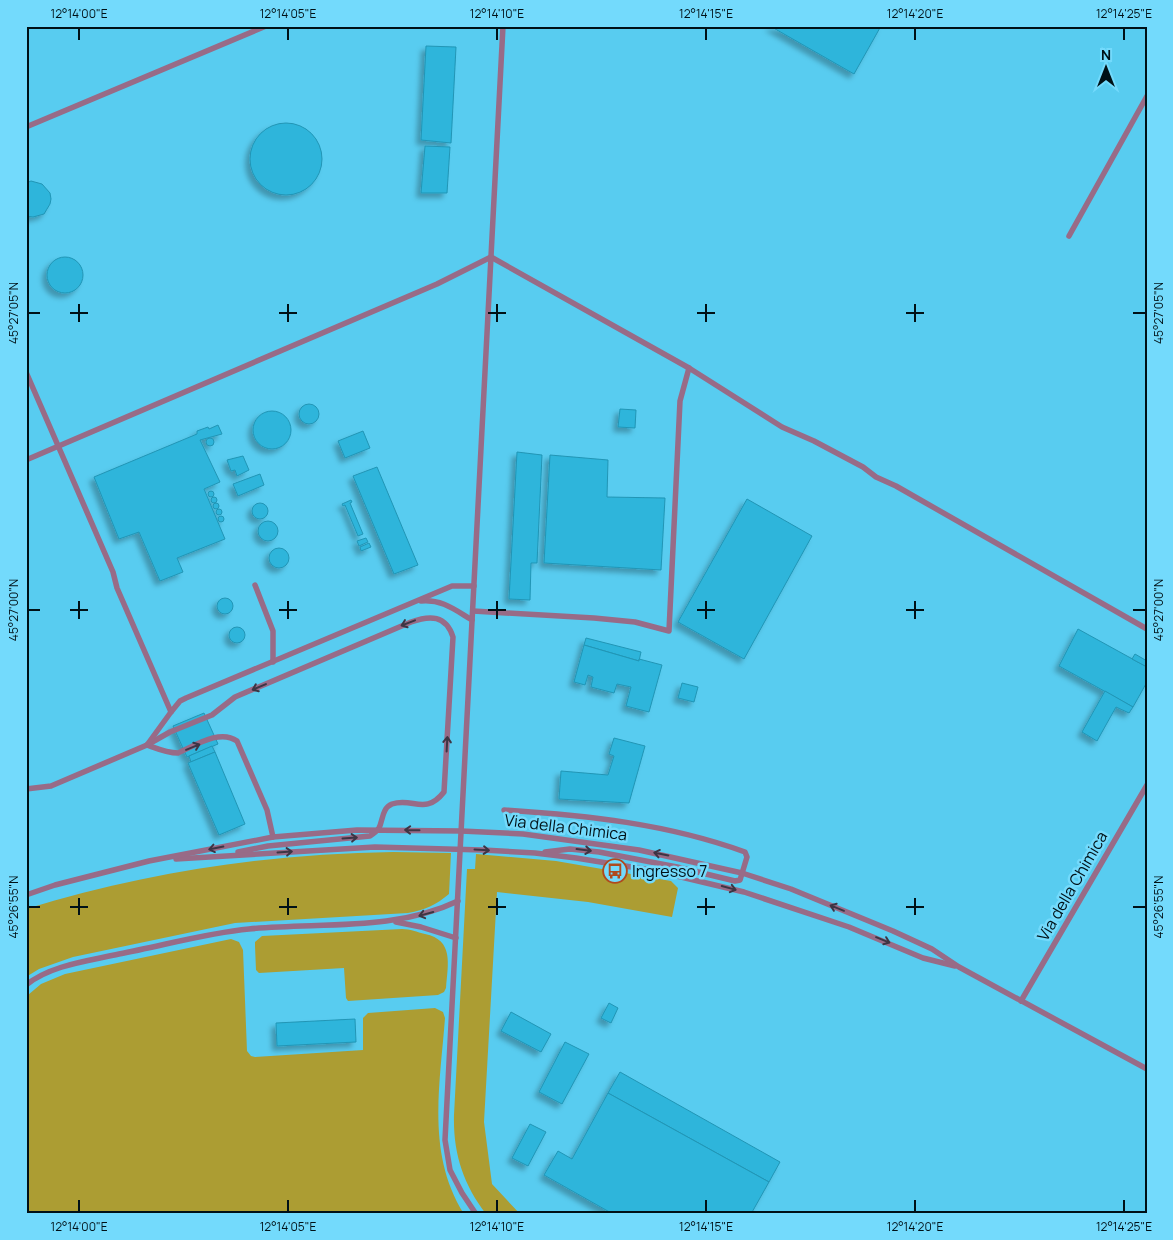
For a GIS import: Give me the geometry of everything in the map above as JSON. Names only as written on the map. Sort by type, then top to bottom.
[{"type":"lane","points":[[26,127],[266,26]]},
{"type":"lane","points":[[476,1214],[450,1170],[445,1140],[503,26]]},
{"type":"lane","points":[[1069,236],[1147,96]]},
{"type":"lane","points":[[491,257],[689,368],[782,427],[814,441],[863,467],[876,477],[896,486],[1147,628]]},
{"type":"lane","points":[[26,460],[437,284],[491,257]]},
{"type":"lane","points":[[473,611],[635,622],[669,630],[680,401],[689,368]]},
{"type":"lane","points":[[26,372],[171,712]]},
{"type":"lane","points":[[255,584],[273,631],[273,662]]},
{"type":"lane","points":[[147,745],[180,701],[186,698],[452,586],[474,586]]},
{"type":"lane","points":[[414,602],[440,602],[451,606],[472,620]]},
{"type":"lane","points":[[26,789],[51,786],[147,745],[170,732],[212,715],[236,697],[411,622],[426,618],[440,620],[446,624],[453,636],[444,792],[434,803],[426,805],[392,804],[385,810],[379,827],[370,836],[268,846],[215,856]]},
{"type":"lane","points":[[147,745],[167,753],[178,753],[220,736],[232,738],[238,742],[267,810],[273,838]]},
{"type":"lane","name":"Via della Chimica","points":[[1021,1001],[1147,785]]},
{"type":"lane","points":[[504,810],[611,819],[698,837],[745,852],[747,856],[740,880],[735,881],[668,865],[583,850],[570,849],[535,853]]},
{"type":"lane","name":"Via della Chimica","points":[[26,895],[55,885],[149,861],[273,838],[357,830],[377,830],[461,831],[523,834],[570,839],[667,855],[742,873],[790,889],[932,949],[959,967],[1147,1069]]},
{"type":"lane","name":"Via della Chimica","points":[[149,861],[351,848],[535,853],[656,871],[744,892],[849,927],[923,958],[959,967]]},
{"type":"lane","points":[[26,985],[36,977],[47,972],[85,961],[208,936],[248,929],[392,922],[427,914],[458,901]]},
{"type":"lane","points":[[392,922],[421,927],[456,938]]},
{"type":"shaded area","points":[[26,26],[1147,26],[1147,1214],[26,1214]]},
{"type":"shaded area","points":[[393,852],[451,853],[449,894],[430,906],[408,913],[235,923],[73,957],[39,969],[26,977],[26,909],[117,885],[208,867],[300,857]]},
{"type":"shaded area","points":[[476,854],[556,861],[671,881],[678,888],[672,917],[588,902],[497,892],[484,1122],[492,1184],[520,1214],[486,1214],[466,1180],[455,1142],[454,1115],[467,869],[475,869]]},
{"type":"shaded area","points":[[402,929],[434,937],[445,947],[448,962],[444,992],[438,995],[348,1001],[346,998],[344,968],[259,973],[256,970],[255,942],[262,936]]},
{"type":"shaded area","points":[[231,939],[239,942],[243,950],[247,1051],[251,1056],[363,1050],[363,1018],[368,1013],[435,1008],[443,1012],[445,1018],[438,1119],[440,1143],[444,1167],[452,1191],[464,1214],[26,1214],[26,997],[41,984],[65,974]]},
{"type":"building","points":[[770,26],[881,26],[854,74]]},
{"type":"building","points":[[426,46],[456,47],[451,143],[421,140]]},
{"type":"building","points":[[286,123],[300,126],[312,133],[319,145],[322,159],[319,173],[312,185],[300,192],[286,195],[272,192],[260,185],[253,173],[250,159],[253,145],[260,133],[272,126]]},
{"type":"building","points":[[425,146],[450,147],[447,193],[421,193]]},
{"type":"building","points":[[31,181],[42,184],[50,193],[51,199],[44,214],[33,217],[26,216],[26,183]]},
{"type":"building","points":[[65,257],[72,258],[78,262],[82,268],[82,282],[78,288],[72,292],[65,293],[58,292],[52,288],[48,282],[47,275],[48,268],[52,262],[58,258]]},
{"type":"building","points":[[309,404],[316,407],[319,414],[316,421],[309,424],[302,421],[299,414],[302,407]]},
{"type":"building","points":[[620,409],[636,410],[635,428],[618,427]]},
{"type":"building","points":[[272,411],[285,417],[291,430],[285,443],[272,449],[259,443],[253,430],[259,417]]},
{"type":"building","points":[[218,425],[222,434],[200,440],[220,482],[204,489],[225,539],[177,558],[183,572],[160,581],[139,532],[119,539],[94,477],[197,434],[197,431]]},
{"type":"building","points":[[363,431],[370,448],[345,458],[338,441]]},
{"type":"building","points":[[210,438],[214,442],[210,446],[206,442]]},
{"type":"building","points":[[517,452],[542,455],[537,563],[531,563],[530,600],[509,599]]},
{"type":"building","points":[[550,455],[608,460],[607,497],[665,498],[661,570],[544,563]]},
{"type":"building","points":[[243,456],[249,470],[237,476],[235,470],[231,471],[227,460]]},
{"type":"building","points":[[377,467],[418,565],[394,574],[353,476]]},
{"type":"building","points":[[260,474],[264,485],[238,496],[233,484]]},
{"type":"building","points":[[211,491],[214,494],[211,497],[208,494]]},
{"type":"building","points":[[214,497],[217,500],[214,503],[211,500]]},
{"type":"building","points":[[747,499],[812,536],[744,659],[678,622]]},
{"type":"building","points":[[351,500],[352,502],[350,503],[363,534],[358,536],[345,505],[343,506],[342,504]]},
{"type":"building","points":[[216,503],[219,506],[216,509],[213,506]]},
{"type":"building","points":[[260,503],[266,505],[268,511],[266,517],[260,519],[254,517],[252,511],[254,505]]},
{"type":"building","points":[[219,509],[222,512],[219,515],[216,512]]},
{"type":"building","points":[[221,516],[224,519],[221,522],[218,519]]},
{"type":"building","points":[[268,521],[275,524],[278,531],[275,538],[268,541],[261,538],[258,531],[261,524]]},
{"type":"building","points":[[366,538],[368,542],[359,546],[357,541]]},
{"type":"building","points":[[369,543],[371,547],[361,551],[360,547]]},
{"type":"building","points":[[279,548],[286,551],[289,558],[286,565],[279,568],[272,565],[269,558],[272,551]]},
{"type":"building","points":[[225,598],[231,600],[233,606],[231,612],[225,614],[219,612],[217,606],[219,600]]},
{"type":"building","points":[[237,627],[243,629],[245,635],[243,641],[237,643],[231,641],[229,635],[231,629]]},
{"type":"building","points":[[1078,629],[1147,667],[1147,682],[1133,707],[1059,666]]},
{"type":"building","points":[[586,638],[641,652],[639,661],[584,645]]},
{"type":"building","points":[[584,645],[639,661],[639,659],[662,665],[649,712],[626,706],[631,687],[617,684],[614,693],[591,687],[593,677],[588,675],[585,685],[574,682]]},
{"type":"building","points":[[1135,654],[1147,661],[1147,667],[1132,659]]},
{"type":"building","points":[[682,683],[698,687],[694,702],[678,698]]},
{"type":"building","points":[[1105,691],[1133,707],[1129,713],[1116,707],[1097,741],[1082,732]]},
{"type":"building","points":[[204,713],[218,744],[187,757],[173,726]]},
{"type":"building","points":[[614,738],[645,746],[629,803],[559,799],[561,771],[608,775],[614,756],[609,754]]},
{"type":"building","points":[[212,746],[215,752],[191,762],[189,756]]},
{"type":"building","points":[[215,752],[245,824],[219,835],[188,763]]},
{"type":"building","points":[[609,1003],[618,1008],[611,1023],[601,1018]]},
{"type":"building","points":[[511,1012],[551,1034],[541,1052],[501,1031]]},
{"type":"building","points":[[355,1019],[356,1042],[277,1046],[276,1023]]},
{"type":"building","points":[[565,1042],[589,1054],[562,1104],[539,1092]]},
{"type":"building","points":[[620,1072],[780,1162],[769,1182],[608,1093]]},
{"type":"building","points":[[608,1093],[769,1182],[751,1214],[613,1214],[544,1175],[558,1151],[572,1159]]},
{"type":"building","points":[[530,1124],[546,1132],[528,1166],[512,1158]]},
{"type":"place","name":"Ingresso 7","points":[[615,871]]}]
